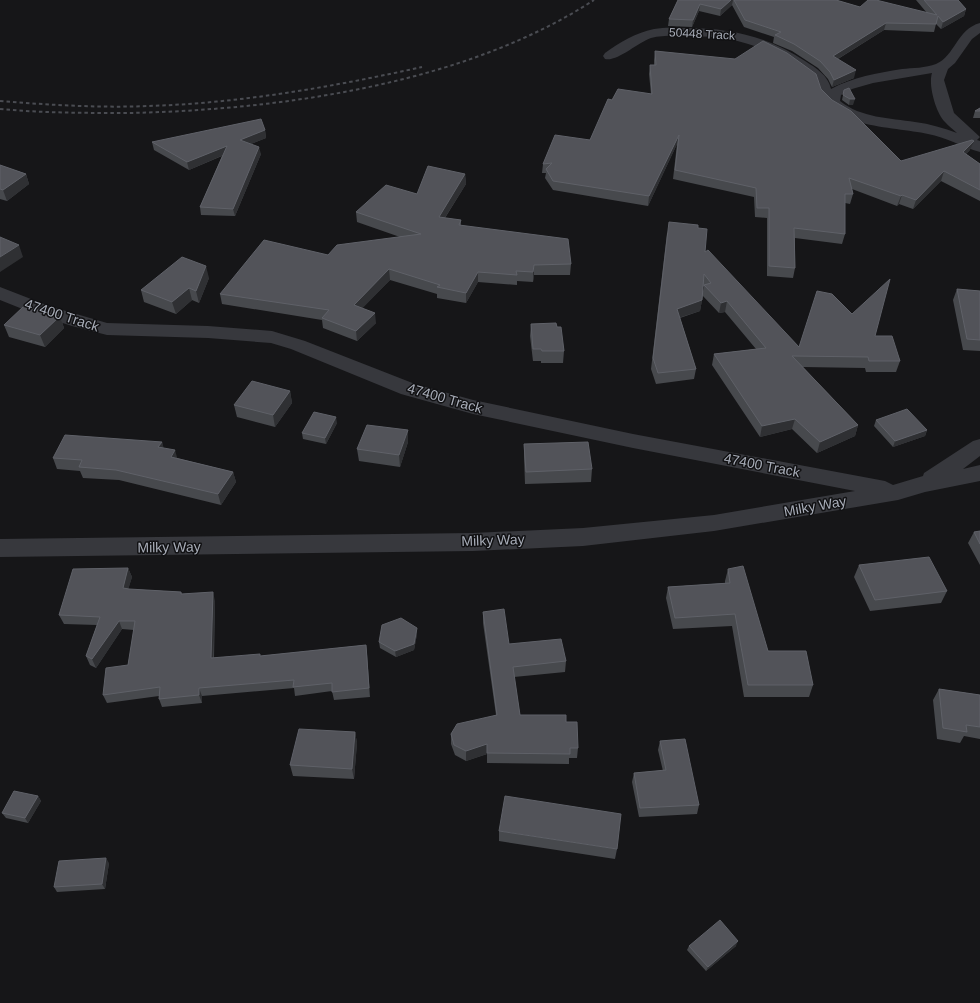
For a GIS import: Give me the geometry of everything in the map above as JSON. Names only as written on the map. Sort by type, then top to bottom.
[{"type":"street","points":[[832,101],[834,92],[857,81],[924,72],[941,67],[950,60],[967,36],[980,28]]},
{"type":"street","name":"50448 Track","points":[[610,56],[632,40],[661,32],[714,33],[741,37],[775,50],[799,63],[822,81],[825,95],[837,107],[852,116],[928,129],[944,133],[980,147]]},
{"type":"street","points":[[941,67],[937,80],[946,113],[950,119],[980,142]]},
{"type":"street","name":"47400 Track","points":[[0,293],[42,310],[107,329],[208,332],[272,337],[298,345],[408,389],[473,407],[633,441],[898,492]]},
{"type":"street","points":[[924,484],[980,446]]},
{"type":"street","name":"Milky Way","points":[[0,548],[473,542],[583,537],[714,523],[898,492],[924,484],[980,473]]},
{"type":"building","points":[[678,0],[731,0],[721,9],[700,4],[693,20],[669,19]]},
{"type":"building","points":[[734,0],[836,0],[860,7],[868,0],[876,0],[937,15],[924,0],[958,0],[966,9],[943,22],[938,16],[936,24],[886,23],[833,56],[856,70],[834,80],[830,72],[820,61],[794,44],[775,35],[781,32],[745,20]]},
{"type":"building","points":[[763,41],[787,53],[816,74],[821,89],[832,100],[851,111],[901,161],[972,140],[974,141],[963,152],[980,164],[980,190],[944,171],[916,200],[849,178],[853,194],[845,194],[845,234],[794,228],[795,268],[769,266],[769,208],[757,208],[756,188],[675,170],[679,135],[649,196],[553,181],[546,169],[552,163],[543,164],[555,135],[590,140],[608,99],[612,100],[618,89],[652,94],[650,65],[656,65],[655,51],[735,59]]},
{"type":"building","points":[[849,88],[855,99],[850,99],[843,95],[844,90]]},
{"type":"building","points":[[261,119],[265,130],[240,140],[259,147],[233,209],[200,207],[227,146],[187,162],[152,142]]},
{"type":"building","points":[[0,165],[26,174],[3,190],[0,189]]},
{"type":"building","points":[[428,166],[465,174],[439,217],[461,220],[459,225],[568,239],[571,264],[534,265],[533,272],[516,271],[517,275],[478,272],[466,293],[437,287],[440,285],[389,269],[354,305],[375,313],[356,331],[322,318],[329,310],[220,294],[264,240],[328,255],[337,245],[421,234],[356,212],[386,185],[417,194]]},
{"type":"building","points":[[669,222],[698,225],[698,228],[707,229],[705,252],[708,250],[799,347],[817,291],[832,294],[852,314],[890,279],[875,336],[892,336],[900,361],[869,361],[868,357],[792,356],[858,425],[820,442],[795,419],[762,426],[714,354],[766,348],[727,301],[721,303],[704,285],[711,283],[704,274],[702,300],[677,309],[696,369],[658,373],[653,358]]},
{"type":"building","points":[[0,237],[19,245],[0,257]]},
{"type":"building","points":[[182,257],[206,266],[196,291],[189,288],[172,302],[141,290]]},
{"type":"building","points":[[957,289],[980,291],[980,340],[967,339]]},
{"type":"building","points":[[24,306],[60,316],[40,335],[4,325]]},
{"type":"building","points":[[556,323],[557,327],[561,327],[564,351],[542,351],[541,349],[533,349],[531,324]]},
{"type":"building","points":[[252,381],[290,391],[273,415],[234,405]]},
{"type":"building","points":[[907,409],[927,430],[895,441],[876,420]]},
{"type":"building","points":[[314,412],[336,417],[325,438],[302,433]]},
{"type":"building","points":[[367,425],[408,430],[399,455],[357,449]]},
{"type":"building","points":[[65,435],[162,442],[158,447],[175,450],[171,457],[233,472],[218,494],[116,470],[79,467],[82,460],[53,458]]},
{"type":"building","points":[[588,442],[592,469],[526,472],[524,444]]},
{"type":"building","points":[[980,531],[980,544],[974,532]]},
{"type":"building","points":[[929,557],[947,591],[875,600],[859,565]]},
{"type":"building","points":[[743,566],[768,651],[806,651],[813,685],[748,685],[735,614],[675,618],[668,587],[730,583],[728,569]]},
{"type":"building","points":[[128,568],[123,588],[181,592],[181,594],[213,592],[211,658],[260,654],[260,656],[366,645],[369,688],[332,692],[332,683],[293,687],[294,680],[199,688],[199,695],[159,699],[160,687],[103,695],[106,668],[128,665],[135,621],[119,621],[92,659],[86,656],[100,617],[59,615],[73,569]]},
{"type":"building","points":[[504,609],[509,644],[561,639],[566,661],[513,667],[520,715],[566,715],[566,722],[577,722],[578,748],[570,748],[570,754],[487,753],[487,744],[466,751],[454,745],[451,734],[457,724],[497,715],[483,612]]},
{"type":"building","points":[[401,618],[417,628],[414,644],[395,651],[379,642],[382,625]]},
{"type":"building","points":[[939,689],[980,695],[980,727],[966,725],[967,732],[943,728]]},
{"type":"building","points":[[299,729],[355,732],[352,769],[290,765]]},
{"type":"building","points":[[685,739],[699,805],[640,808],[634,773],[666,770],[660,741]]},
{"type":"building","points":[[14,791],[38,796],[25,818],[2,813]]},
{"type":"building","points":[[505,796],[621,814],[617,849],[499,831]]},
{"type":"building","points":[[106,858],[102,884],[54,887],[59,861]]},
{"type":"building","points":[[720,920],[738,941],[708,967],[689,946]]},
{"type":"railway","points":[[0,109],[81,113],[187,111],[247,106],[308,98],[370,87],[430,72],[488,53],[543,29],[594,0]]},
{"type":"railway","points":[[0,101],[56,105],[130,107],[183,104],[252,98],[286,93],[422,67]]}]
